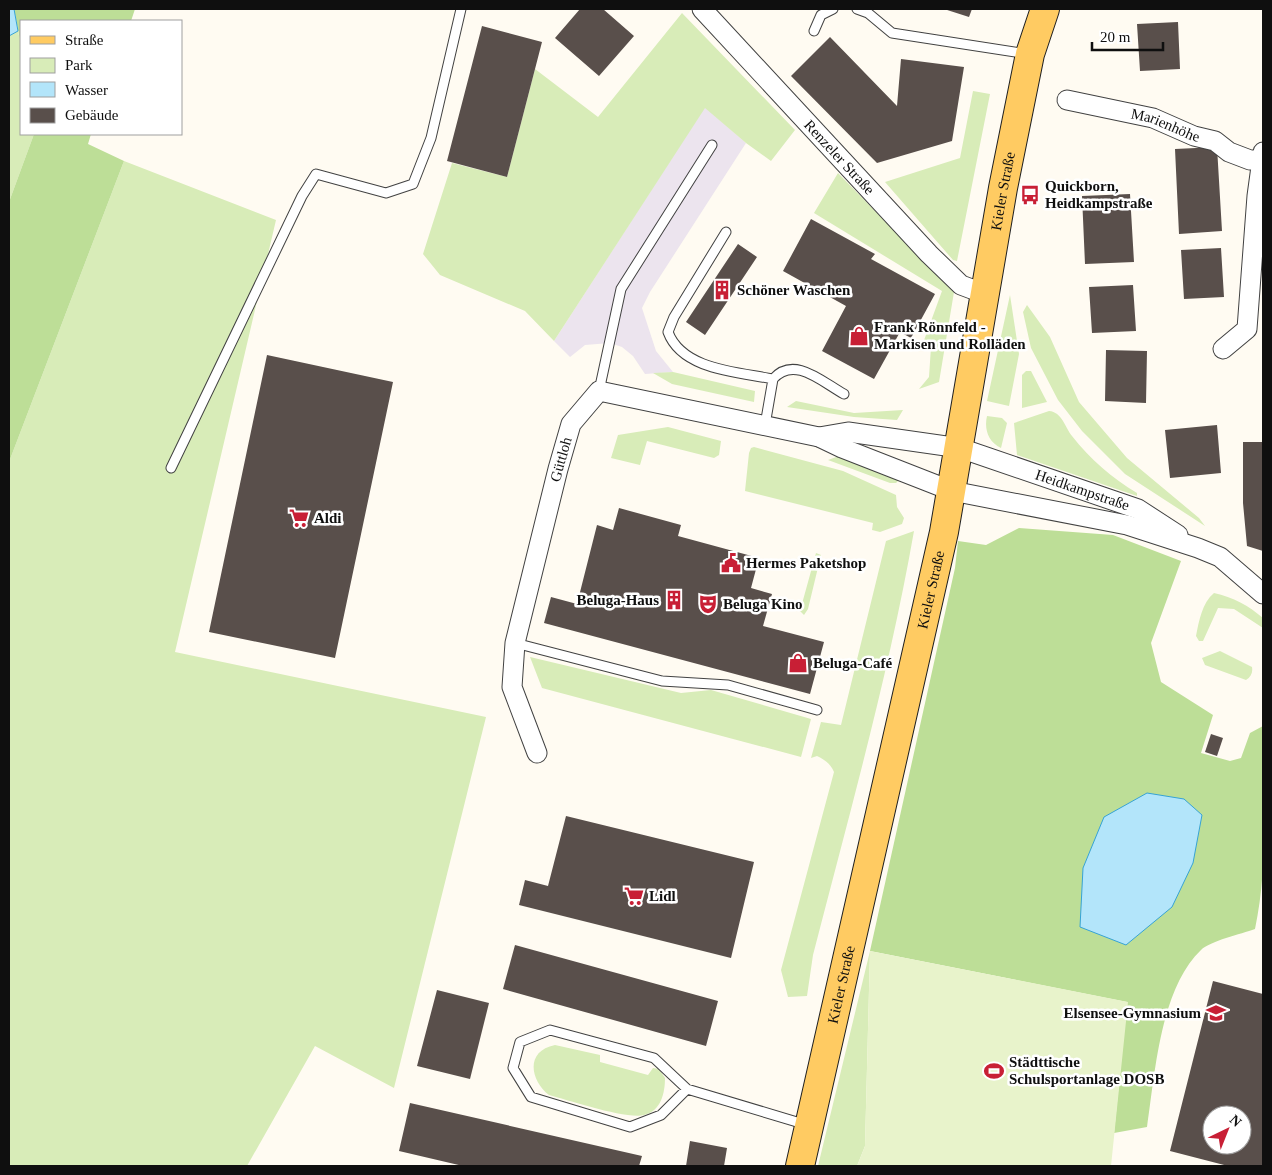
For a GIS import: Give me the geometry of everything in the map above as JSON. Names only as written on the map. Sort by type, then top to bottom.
[{"type":"main road","name":"Kieler Straße","points":[[800,1166],[952,491],[1003,188],[1030,54],[1045,9]]},
{"type":"street","name":"Renzeler Straße","points":[[702,9],[928,254],[961,285],[985,294]]},
{"type":"street","name":"Marienhöhe","points":[[1067,100],[1153,118],[1194,136],[1215,141],[1229,152],[1250,160],[1262,156],[1256,292],[1246,329],[1223,349]]},
{"type":"street","points":[[599,391],[819,436],[842,448],[952,491]]},
{"type":"street","name":"Güttloh","points":[[537,753],[512,687],[515,643],[558,469],[572,424],[599,391]]},
{"type":"street","points":[[819,436],[848,432],[960,448]]},
{"type":"street","name":"Heidkampstraße","points":[[960,448],[1138,509],[1198,548]]},
{"type":"street","name":"Heidkampstraße","points":[[952,491],[1127,525],[1198,548],[1220,557],[1263,594]]},
{"type":"lane","points":[[171,468],[302,196],[316,174],[386,193],[413,184],[431,138],[461,9]]},
{"type":"lane","points":[[814,31],[821,15],[833,9]]},
{"type":"lane","points":[[857,9],[868,12],[892,33],[1030,54]]},
{"type":"lane","points":[[599,391],[621,289],[712,145]]},
{"type":"lane","points":[[726,232],[674,316],[668,332],[672,344],[689,358],[715,367],[773,379]]},
{"type":"lane","points":[[765,425],[773,379],[787,368],[798,368],[844,394]]},
{"type":"lane","points":[[515,643],[662,681],[728,684],[817,710]]},
{"type":"lane","points":[[687,1089],[661,1114],[630,1127],[531,1097],[513,1068],[520,1042],[550,1030],[654,1058],[687,1089],[810,1126]]},
{"type":"shaded area","points":[[705,107],[746,143],[650,292],[642,308],[656,351],[673,372],[645,374],[633,356],[622,347],[610,343],[585,345],[570,357],[554,341]]},
{"type":"green space","points":[[14,9],[135,9],[131,20],[20,20],[20,40]]},
{"type":"green space","points":[[682,13],[795,130],[771,161],[746,143],[705,108],[554,341],[525,311],[440,275],[423,254],[452,163],[507,177],[535,69],[598,117]]},
{"type":"green space","points":[[18,31],[20,40],[20,135],[34,135],[9,202],[9,36]]},
{"type":"green space","points":[[973,91],[990,94],[957,261],[953,260],[885,182],[960,158]]},
{"type":"green space","points":[[34,135],[91,135],[88,144],[124,161],[9,462],[9,202]]},
{"type":"green space","points":[[124,161],[276,220],[175,652],[486,717],[394,1088],[315,1046],[247,1166],[9,1166],[9,462]]},
{"type":"green space","points":[[838,173],[954,292],[939,382],[919,389],[929,377],[931,347],[923,343],[942,291],[814,213]]},
{"type":"green space","points":[[1010,295],[1019,354],[1009,406],[987,401]]},
{"type":"green space","points":[[1027,305],[1050,337],[1079,402],[1127,458],[1199,518],[1205,526],[1125,474],[1082,431],[1058,400],[1031,348],[1023,312]]},
{"type":"green space","points":[[1026,371],[1031,371],[1047,402],[1022,408],[1022,375]]},
{"type":"green space","points":[[673,372],[755,391],[754,402],[672,384],[653,373]]},
{"type":"green space","points":[[796,401],[854,413],[903,410],[897,420],[854,417],[787,407]]},
{"type":"green space","points":[[1049,411],[1060,417],[1072,436],[1094,460],[1137,493],[1137,496],[1017,455],[1014,423]]},
{"type":"green space","points":[[987,416],[1002,418],[1007,423],[1001,448],[988,435],[986,426]]},
{"type":"green space","points":[[668,427],[721,441],[719,455],[714,458],[647,441],[640,465],[611,458],[618,435]]},
{"type":"green space","points":[[754,447],[843,471],[896,495],[897,507],[904,518],[902,524],[880,532],[872,530],[873,523],[745,491],[749,453],[751,448]]},
{"type":"green space","points":[[839,456],[899,480],[896,483],[890,483],[828,460]]},
{"type":"green space","points":[[1019,528],[1113,535],[1181,561],[1151,643],[1161,682],[1213,715],[1201,753],[1230,761],[1241,758],[1250,733],[1263,726],[1264,853],[1255,929],[1205,947],[1187,967],[1176,987],[1162,1033],[1147,1127],[1114,1133],[1127,1002],[870,951],[955,568],[958,541],[986,545]]},
{"type":"green space","points":[[914,531],[881,691],[813,955],[807,996],[788,997],[781,970],[834,772],[829,764],[822,759],[817,756],[811,758],[821,722],[841,725],[886,541]]},
{"type":"green space","points":[[816,553],[821,555],[808,609],[804,615],[800,611]]},
{"type":"green space","points":[[1214,593],[1234,600],[1252,610],[1263,618],[1263,628],[1234,609],[1218,608],[1203,641],[1199,641],[1196,636],[1198,624],[1207,602]]},
{"type":"green space","points":[[1220,651],[1252,667],[1252,673],[1249,678],[1246,680],[1205,665],[1202,658]]},
{"type":"green space","points":[[530,657],[681,693],[711,690],[811,719],[801,757],[542,688]]},
{"type":"green space","points":[[870,951],[865,1146],[857,1166],[818,1166]]},
{"type":"green space","name":"Städttische Schulsportanlage DOSB","points":[[870,951],[1128,1002],[1111,1166],[857,1166],[865,1146]]},
{"type":"green space","points":[[555,1045],[600,1055],[600,1062],[648,1075],[653,1068],[659,1069],[665,1078],[661,1101],[650,1113],[636,1116],[583,1105],[549,1095],[538,1082],[534,1067],[539,1053],[545,1048]]},
{"type":"water","points":[[9,9],[14,9],[18,31],[9,36]]},
{"type":"water","points":[[1147,793],[1184,799],[1202,815],[1193,863],[1172,907],[1126,945],[1080,927],[1083,868],[1104,817]]},
{"type":"building","points":[[580,9],[603,9],[634,36],[599,76],[555,38]]},
{"type":"building","points":[[944,9],[972,9],[969,17]]},
{"type":"building","points":[[1178,22],[1180,69],[1140,71],[1137,24]]},
{"type":"building","points":[[482,26],[542,42],[507,177],[447,161]]},
{"type":"building","points":[[830,37],[897,106],[901,59],[964,67],[952,141],[877,163],[791,76]]},
{"type":"building","points":[[1217,147],[1222,231],[1179,234],[1175,149]]},
{"type":"building","points":[[1130,194],[1134,262],[1085,264],[1082,196]]},
{"type":"building","points":[[811,219],[875,254],[871,259],[935,294],[911,338],[900,332],[874,379],[822,351],[846,306],[783,271]]},
{"type":"building","name":"Schöner Waschen","points":[[738,244],[757,257],[705,335],[686,322]]},
{"type":"building","points":[[1221,248],[1224,297],[1184,299],[1181,250]]},
{"type":"building","points":[[1133,285],[1136,331],[1092,333],[1089,287]]},
{"type":"building","points":[[1106,350],[1147,351],[1146,403],[1105,401]]},
{"type":"building","name":"Aldi","points":[[267,355],[393,382],[335,658],[209,632]]},
{"type":"building","points":[[1217,425],[1221,473],[1170,478],[1165,430]]},
{"type":"building","points":[[1243,442],[1263,442],[1263,551],[1247,546],[1243,503]]},
{"type":"building","name":"Beluga-Haus","points":[[619,508],[681,525],[678,536],[759,558],[751,588],[772,594],[763,626],[824,642],[810,694],[544,623],[551,597],[577,604],[597,525],[613,530]]},
{"type":"building","points":[[1211,734],[1223,738],[1217,756],[1205,752]]},
{"type":"building","name":"Lidl","points":[[566,816],[754,862],[731,958],[519,905],[525,880],[548,886]]},
{"type":"building","points":[[515,945],[718,1001],[706,1046],[503,989]]},
{"type":"building","points":[[1213,981],[1263,994],[1263,1166],[1228,1166],[1170,1151]]},
{"type":"building","points":[[437,990],[489,1003],[470,1079],[417,1066]]},
{"type":"building","points":[[410,1103],[642,1156],[639,1166],[463,1166],[399,1151]]},
{"type":"building","points":[[690,1141],[727,1148],[724,1166],[686,1166]]},
{"type":"place","name":"Quickborn, Heidkampstraße","points":[[1030,195]]},
{"type":"place","name":"Schöner Waschen","points":[[722,290]]},
{"type":"place","name":"Frank Rönnfeld - Markisen und Rolläden","points":[[859,336]]},
{"type":"place","name":"Aldi","points":[[299,518]]},
{"type":"place","name":"Hermes Paketshop","points":[[731,563]]},
{"type":"place","name":"Beluga-Haus","points":[[674,600]]},
{"type":"place","name":"Beluga Kino","points":[[708,604]]},
{"type":"place","name":"Beluga-Café","points":[[798,663]]},
{"type":"place","name":"Lidl","points":[[634,896]]},
{"type":"place","name":"Elsensee-Gymnasium","points":[[1216,1013]]},
{"type":"place","name":"Städttische Schulsportanlage DOSB","points":[[994,1071]]}]
